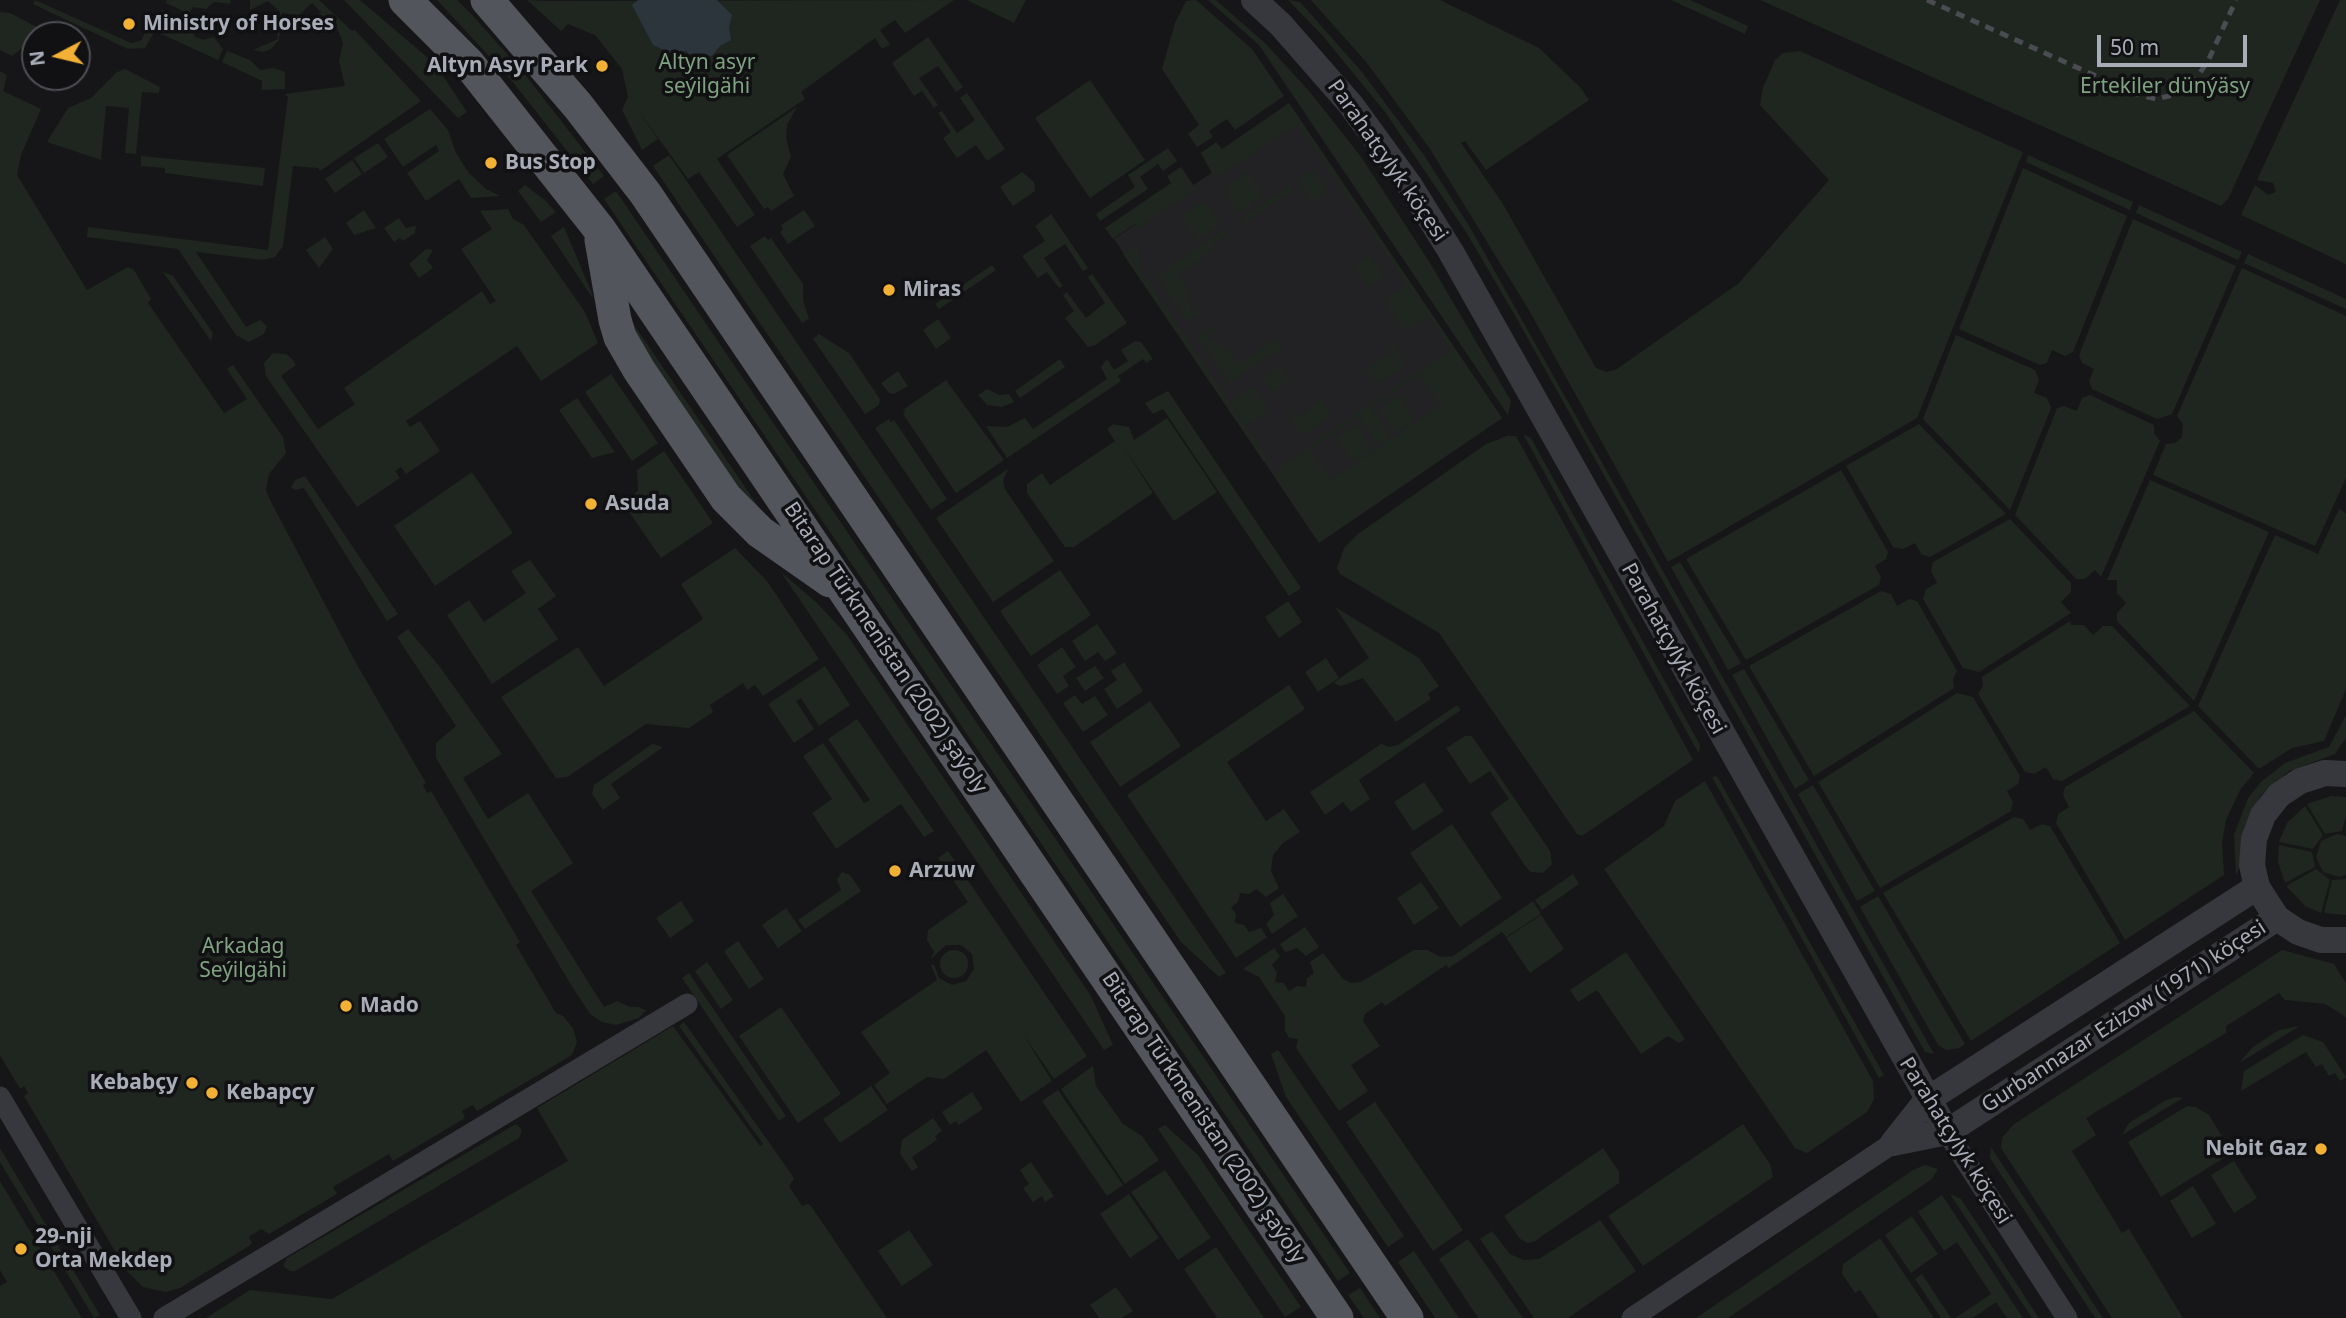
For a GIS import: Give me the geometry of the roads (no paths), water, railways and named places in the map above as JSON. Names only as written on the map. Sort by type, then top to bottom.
[{"type":"main road","name":"Bitarap Türkmenistan (2002) şaýoly","points":[[405,0],[469,64],[600,230],[1337,1318]]},
{"type":"main road","points":[[487,0],[578,106],[645,193],[1407,1318]]},
{"type":"main road","points":[[600,230],[610,300],[620,337],[719,488],[760,532],[849,595]]},
{"type":"street","name":"Parahatçylyk köçesi","points":[[1254,0],[1281,25],[1351,105],[1410,186],[1451,252],[1927,1100],[2067,1318]]},
{"type":"street","points":[[2346,774],[2325,773],[2300,781],[2279,795],[2263,815],[2254,839],[2252,865],[2257,887],[2277,918],[2310,936],[2346,940]]},
{"type":"street","name":"Gurbannazar Ezizow (1971) köçesi","points":[[1632,1318],[1893,1143],[1927,1100],[2257,887]]},
{"type":"street","name":"Gurbannazar Ezizow (1971) köçesi","points":[[1893,1143],[1947,1132],[2277,918]]},
{"type":"street","points":[[164,1318],[687,1004]]},
{"type":"street","points":[[0,1097],[131,1318]]},
{"type":"railway","points":[[1927,0],[2136,94],[2156,99],[2177,94],[2193,83],[2208,61],[2236,0]]},
{"type":"place","name":"Ministry of Horses","points":[[129,24]]},
{"type":"place","name":"Altyn Asyr Park","points":[[602,66]]},
{"type":"place","name":"Bus Stop","points":[[491,163]]},
{"type":"place","name":"Miras","points":[[889,290]]},
{"type":"place","name":"Asuda","points":[[591,504]]},
{"type":"place","name":"Arzuw","points":[[895,871]]},
{"type":"place","name":"Mado","points":[[346,1006]]},
{"type":"place","name":"Kebabçy","points":[[192,1083]]},
{"type":"place","name":"Kebapcy","points":[[212,1093]]},
{"type":"place","name":"Nebit Gaz","points":[[2321,1149]]},
{"type":"place","name":"29-nji Orta Mekdep","points":[[21,1249]]},
{"type":"park label","name":"Altyn asyr seýilgähi","points":[[707,75]]},
{"type":"park label","name":"Ertekiler dünýäsy","points":[[2165,87]]},
{"type":"park label","name":"Arkadag Seýilgähi","points":[[243,959]]}]
